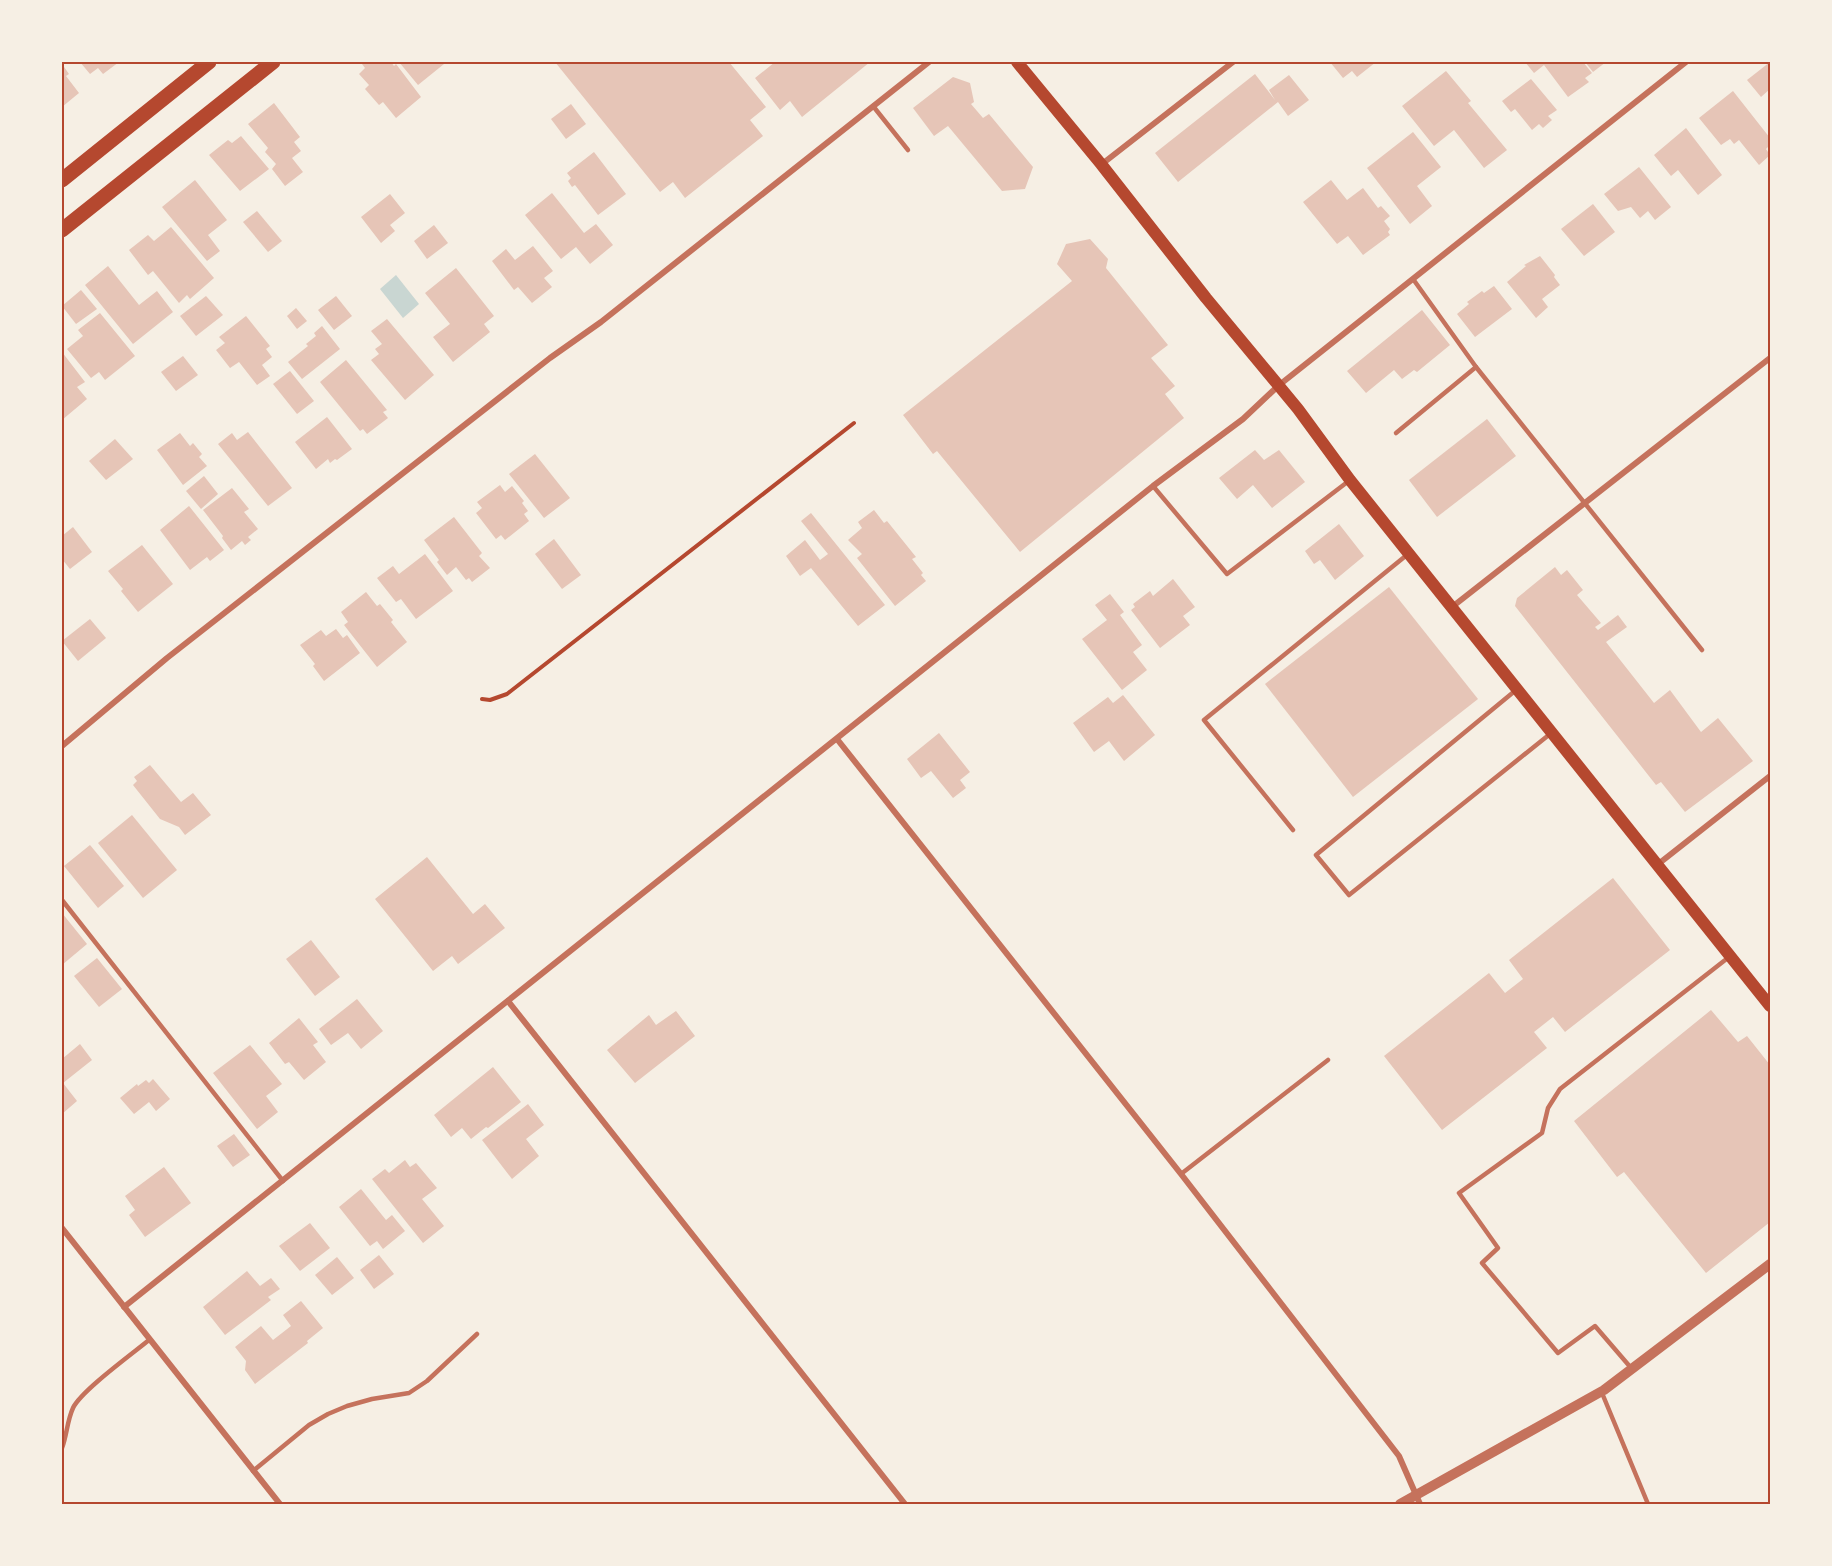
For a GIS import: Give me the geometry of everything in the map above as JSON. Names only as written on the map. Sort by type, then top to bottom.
[{"type":"main road","points":[[62,180],[209,62]]},
{"type":"main road","points":[[62,230],[273,62]]},
{"type":"main road","points":[[1017,62],[1298,409],[1408,554],[1770,1006]]},
{"type":"street","points":[[62,746],[176,651],[550,358],[601,322],[929,62]]},
{"type":"street","points":[[1101,164],[1233,62]]},
{"type":"street","points":[[124,1307],[1153,486],[1250,413],[1278,386],[1686,62]]},
{"type":"street","points":[[1451,608],[1770,358]]},
{"type":"street","points":[[837,739],[1181,1174],[1399,1456],[1418,1500]]},
{"type":"street","points":[[1657,866],[1770,776]]},
{"type":"street","points":[[508,1001],[905,1504]]},
{"type":"street","points":[[62,1228],[280,1504]]},
{"type":"street","points":[[1400,1504],[1418,1500],[1601,1392],[1770,1264]]},
{"type":"lane","points":[[873,106],[908,150]]},
{"type":"lane","points":[[1413,279],[1476,367],[1702,650]]},
{"type":"lane","points":[[1396,433],[1476,367]]},
{"type":"lane","points":[[1153,486],[1227,574],[1350,480]]},
{"type":"lane","points":[[1293,830],[1204,720],[1408,554]]},
{"type":"lane","points":[[1516,690],[1316,855],[1349,895],[1551,733]]},
{"type":"lane","points":[[62,900],[283,1180]]},
{"type":"lane","points":[[1632,1369],[1595,1326],[1558,1353],[1482,1263],[1498,1248],[1459,1193],[1542,1133],[1548,1108],[1560,1089],[1730,956]]},
{"type":"lane","points":[[1181,1174],[1328,1060]]},
{"type":"lane","points":[[254,1471],[309,1425],[328,1414],[355,1404],[409,1393],[427,1381],[477,1334]]},
{"type":"lane","points":[[62,1448],[66,1426],[78,1398],[149,1340]]},
{"type":"lane","points":[[1601,1392],[1648,1504]]},
{"type":"path","points":[[482,699],[490,700],[507,694],[854,423]]},
{"type":"shaded area","points":[[396,275],[419,304],[403,318],[380,289]]},
{"type":"building","points":[[80,62],[119,62],[103,74],[98,68],[90,74]]},
{"type":"building","points":[[391,62],[394,66],[396,64],[421,97],[396,118],[383,102],[379,105],[365,89],[369,85],[359,74],[365,68],[362,64]]},
{"type":"building","points":[[399,62],[442,62],[444,64],[418,85]]},
{"type":"building","points":[[555,62],[729,62],[766,107],[750,120],[763,136],[685,198],[673,182],[660,192]]},
{"type":"building","points":[[775,62],[870,62],[802,117],[790,101],[780,110],[755,78]]},
{"type":"building","points":[[1330,62],[1376,62],[1357,77],[1352,71],[1343,78]]},
{"type":"building","points":[[1525,62],[1583,62],[1592,73],[1585,78],[1589,82],[1568,97],[1544,65],[1534,73]]},
{"type":"building","points":[[1585,62],[1606,62],[1593,72]]},
{"type":"building","points":[[1770,62],[1770,89],[1761,97],[1747,80]]},
{"type":"building","points":[[62,64],[69,74],[66,76],[79,93],[62,107]]},
{"type":"building","points":[[1446,71],[1471,101],[1468,103],[1507,150],[1484,168],[1454,130],[1434,146],[1402,106]]},
{"type":"building","points":[[1255,74],[1275,100],[1269,90],[1289,75],[1309,100],[1288,116],[1278,102],[1178,182],[1155,153]]},
{"type":"building","points":[[953,77],[970,83],[974,102],[971,104],[983,118],[989,114],[1033,167],[1025,189],[1002,191],[948,126],[934,136],[913,108]]},
{"type":"building","points":[[1531,79],[1557,110],[1548,116],[1552,120],[1543,128],[1539,124],[1532,130],[1515,109],[1511,112],[1502,101]]},
{"type":"building","points":[[1733,91],[1770,138],[1770,145],[1766,149],[1770,155],[1759,165],[1739,140],[1734,144],[1730,139],[1721,145],[1699,118]]},
{"type":"building","points":[[274,103],[300,137],[294,142],[301,151],[292,158],[303,172],[285,186],[272,169],[276,164],[265,152],[268,148],[248,124]]},
{"type":"building","points":[[571,104],[586,124],[566,139],[551,119]]},
{"type":"building","points":[[1686,128],[1722,175],[1698,195],[1678,170],[1671,176],[1654,155]]},
{"type":"building","points":[[1413,132],[1441,167],[1417,186],[1432,206],[1410,224],[1367,168]]},
{"type":"building","points":[[241,136],[269,169],[240,191],[209,155],[228,140],[232,143]]},
{"type":"building","points":[[594,152],[626,194],[598,215],[575,185],[572,187],[568,181],[571,178],[567,173]]},
{"type":"building","points":[[1639,167],[1671,207],[1655,220],[1648,211],[1640,218],[1631,207],[1618,211],[1604,194]]},
{"type":"building","points":[[195,180],[227,220],[208,235],[220,251],[207,261],[162,207]]},
{"type":"building","points":[[1331,180],[1347,200],[1363,188],[1378,208],[1381,206],[1390,216],[1384,221],[1390,229],[1388,232],[1390,235],[1363,255],[1348,236],[1337,244],[1303,202]]},
{"type":"building","points":[[552,193],[584,233],[596,224],[613,245],[590,264],[576,247],[561,259],[525,215]]},
{"type":"building","points":[[390,194],[405,213],[390,225],[395,231],[381,243],[361,217]]},
{"type":"building","points":[[1593,204],[1615,232],[1584,256],[1561,229]]},
{"type":"building","points":[[257,211],[282,241],[268,252],[243,222]]},
{"type":"building","points":[[434,225],[448,243],[427,259],[414,241]]},
{"type":"building","points":[[171,227],[214,278],[190,299],[187,295],[179,303],[153,271],[148,275],[129,250],[148,235],[154,241]]},
{"type":"building","points":[[1090,239],[1108,259],[1106,268],[1168,345],[1151,358],[1175,386],[1165,394],[1184,418],[1020,552],[937,451],[933,454],[903,415],[1072,281],[1057,264],[1066,244]]},
{"type":"building","points":[[533,246],[553,271],[544,278],[552,287],[532,303],[518,287],[514,290],[492,261],[506,249],[515,260]]},
{"type":"building","points":[[1540,256],[1560,285],[1542,299],[1548,307],[1536,318],[1507,282],[1526,266],[1524,265]]},
{"type":"building","points":[[108,266],[139,305],[157,291],[173,312],[133,344],[85,285]]},
{"type":"building","points":[[456,268],[494,316],[484,324],[490,332],[453,362],[433,337],[450,324],[425,293]]},
{"type":"building","points":[[1494,286],[1512,309],[1475,337],[1457,314],[1469,304],[1467,302],[1482,291],[1484,293]]},
{"type":"building","points":[[81,290],[97,309],[76,324],[62,306]]},
{"type":"building","points":[[206,296],[223,315],[196,336],[180,316]]},
{"type":"building","points":[[336,296],[352,316],[334,330],[318,310]]},
{"type":"building","points":[[296,308],[307,321],[297,329],[287,316]]},
{"type":"building","points":[[1422,310],[1450,345],[1417,372],[1414,370],[1402,379],[1394,370],[1366,393],[1347,371]]},
{"type":"building","points":[[100,313],[135,356],[105,380],[99,372],[91,378],[67,349],[83,336],[78,330]]},
{"type":"building","points":[[246,316],[270,346],[266,349],[272,357],[262,365],[270,376],[257,385],[239,362],[230,368],[216,350],[225,343],[219,337]]},
{"type":"building","points":[[387,319],[434,375],[405,400],[371,360],[379,354],[375,349],[382,344],[371,331]]},
{"type":"building","points":[[322,326],[340,349],[302,379],[288,362],[308,346],[306,344],[316,336],[314,333]]},
{"type":"building","points":[[62,352],[85,382],[77,387],[87,399],[62,420]]},
{"type":"building","points":[[183,356],[198,375],[176,391],[161,372]]},
{"type":"building","points":[[346,360],[387,410],[383,412],[388,418],[367,434],[363,429],[360,431],[320,382]]},
{"type":"building","points":[[290,371],[314,401],[297,414],[273,384]]},
{"type":"building","points":[[327,417],[352,449],[330,463],[328,459],[316,469],[295,442]]},
{"type":"building","points":[[1487,419],[1516,456],[1437,517],[1409,480]]},
{"type":"building","points":[[248,432],[292,488],[268,506],[218,444],[232,433],[237,440]]},
{"type":"building","points":[[180,433],[190,446],[193,443],[202,454],[199,457],[207,466],[183,485],[157,450]]},
{"type":"building","points":[[115,439],[133,459],[106,480],[89,461]]},
{"type":"building","points":[[1255,450],[1264,460],[1279,450],[1305,482],[1272,508],[1253,485],[1237,499],[1219,478]]},
{"type":"building","points":[[535,454],[570,498],[544,518],[509,474]]},
{"type":"building","points":[[204,476],[218,494],[201,509],[186,491]]},
{"type":"building","points":[[500,485],[505,492],[512,486],[524,501],[522,503],[528,511],[524,514],[529,521],[505,540],[501,535],[496,539],[476,513],[482,508],[477,502]]},
{"type":"building","points":[[232,488],[249,509],[244,512],[258,529],[248,537],[251,540],[245,545],[242,541],[231,550],[203,510]]},
{"type":"building","points":[[189,506],[224,550],[210,561],[207,557],[190,570],[160,530]]},
{"type":"building","points":[[874,510],[884,523],[887,521],[916,557],[912,559],[926,581],[895,606],[857,558],[862,554],[848,540],[862,528],[858,522]]},
{"type":"building","points":[[811,513],[885,605],[858,626],[811,568],[800,576],[786,556],[805,540],[820,560],[828,554],[801,521]]},
{"type":"building","points":[[454,517],[482,553],[479,556],[490,568],[472,582],[469,578],[466,580],[456,567],[447,575],[424,540]]},
{"type":"building","points":[[1339,524],[1364,556],[1335,580],[1320,560],[1314,564],[1305,551]]},
{"type":"building","points":[[73,527],[92,552],[70,569],[62,559],[62,536]]},
{"type":"building","points":[[554,539],[581,575],[562,589],[535,554]]},
{"type":"building","points":[[142,545],[173,584],[138,612],[108,571]]},
{"type":"building","points":[[425,554],[453,591],[416,619],[401,599],[396,602],[377,578],[393,566],[399,574]]},
{"type":"building","points":[[1555,567],[1561,575],[1567,570],[1583,590],[1577,595],[1601,623],[1595,627],[1598,630],[1618,615],[1627,627],[1606,642],[1654,703],[1670,690],[1701,732],[1718,718],[1753,761],[1685,812],[1661,782],[1656,785],[1515,606],[1517,598]]},
{"type":"building","points":[[1173,579],[1195,607],[1183,616],[1190,625],[1160,648],[1131,610],[1135,607],[1133,604],[1150,591],[1153,596]]},
{"type":"building","points":[[1389,587],[1478,699],[1353,797],[1265,684]]},
{"type":"building","points":[[366,592],[377,606],[380,604],[407,642],[377,667],[344,625],[348,622],[341,612]]},
{"type":"building","points":[[1110,594],[1124,612],[1120,615],[1142,645],[1133,652],[1147,670],[1122,690],[1082,639],[1107,620],[1095,605]]},
{"type":"building","points":[[90,619],[106,638],[78,661],[62,641]]},
{"type":"building","points":[[336,629],[343,638],[347,635],[360,653],[324,681],[313,666],[315,664],[300,645],[321,630],[326,636]]},
{"type":"building","points":[[1123,695],[1155,735],[1124,761],[1109,741],[1094,752],[1073,723],[1108,697],[1113,703]]},
{"type":"building","points":[[939,733],[970,772],[960,780],[966,788],[953,798],[931,771],[921,778],[907,759]]},
{"type":"building","points":[[150,765],[181,802],[193,793],[211,815],[185,835],[179,827],[160,819],[133,785],[137,781],[134,777]]},
{"type":"building","points":[[132,815],[177,870],[143,898],[98,843]]},
{"type":"building","points":[[90,845],[124,886],[98,908],[64,866]]},
{"type":"building","points":[[427,857],[473,914],[485,904],[505,928],[458,964],[452,956],[433,971],[375,899]]},
{"type":"building","points":[[1613,878],[1670,950],[1565,1032],[1553,1017],[1534,1032],[1547,1048],[1442,1130],[1384,1056],[1489,973],[1505,993],[1523,979],[1509,960]]},
{"type":"building","points":[[62,913],[87,944],[62,965]]},
{"type":"building","points":[[311,940],[340,977],[315,996],[286,959]]},
{"type":"building","points":[[97,958],[122,989],[99,1007],[74,976]]},
{"type":"building","points":[[357,999],[383,1031],[361,1049],[348,1033],[331,1045],[319,1029]]},
{"type":"building","points":[[1711,1010],[1738,1042],[1747,1036],[1770,1065],[1770,1222],[1706,1273],[1624,1172],[1617,1177],[1574,1121]]},
{"type":"building","points":[[676,1011],[695,1036],[635,1083],[607,1050],[649,1015],[656,1025]]},
{"type":"building","points":[[299,1018],[318,1042],[313,1045],[326,1062],[304,1080],[289,1062],[285,1064],[269,1043]]},
{"type":"building","points":[[80,1044],[92,1060],[63,1083],[77,1101],[62,1114],[62,1059]]},
{"type":"building","points":[[250,1045],[282,1084],[266,1096],[278,1112],[257,1129],[213,1073]]},
{"type":"building","points":[[493,1067],[521,1102],[471,1139],[462,1128],[451,1137],[434,1115]]},
{"type":"building","points":[[153,1079],[170,1099],[156,1111],[149,1102],[134,1114],[120,1098],[137,1084],[138,1086],[146,1080],[149,1083]]},
{"type":"building","points":[[528,1104],[544,1125],[526,1139],[539,1156],[512,1179],[482,1140]]},
{"type":"building","points":[[234,1134],[250,1155],[233,1167],[217,1146]]},
{"type":"building","points":[[405,1160],[410,1167],[416,1163],[437,1188],[422,1199],[444,1226],[423,1243],[372,1179],[385,1169],[389,1173]]},
{"type":"building","points":[[164,1167],[191,1203],[145,1237],[129,1215],[135,1210],[125,1196]]},
{"type":"building","points":[[361,1189],[386,1220],[392,1215],[405,1231],[383,1249],[377,1241],[370,1246],[339,1207]]},
{"type":"building","points":[[310,1223],[330,1248],[300,1271],[279,1246]]},
{"type":"building","points":[[379,1255],[394,1274],[374,1289],[360,1270]]},
{"type":"building","points":[[337,1257],[354,1278],[332,1295],[315,1275]]},
{"type":"building","points":[[247,1271],[260,1286],[271,1278],[280,1289],[268,1297],[271,1300],[225,1335],[203,1307]]},
{"type":"building","points":[[301,1301],[323,1328],[307,1341],[308,1343],[255,1384],[245,1370],[246,1361],[235,1347],[261,1326],[273,1340],[291,1326],[283,1315]]}]
